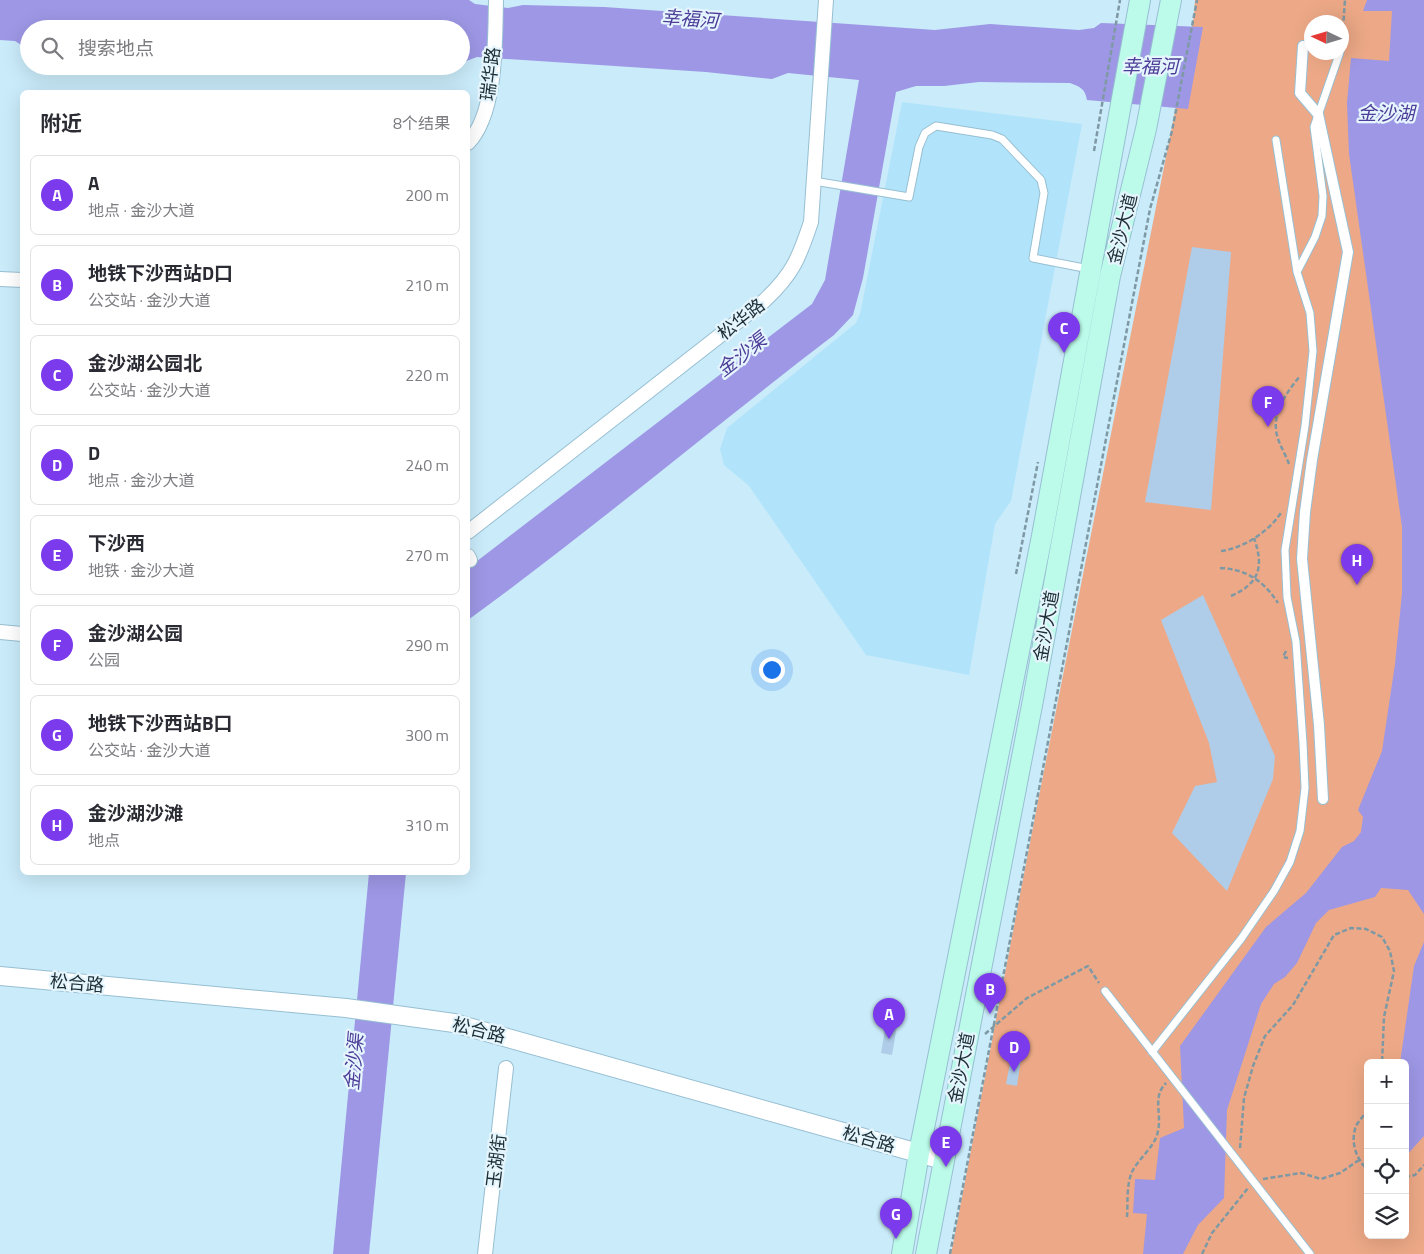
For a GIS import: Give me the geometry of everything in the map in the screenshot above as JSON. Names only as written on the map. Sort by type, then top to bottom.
[{"type":"main road","name":"金沙大道","points":[[902,1254],[919,1154],[1011,696],[1092,269],[1108,124],[1139,8]]},
{"type":"main road","name":"金沙大道","points":[[926,1254],[1032,700],[1110,276],[1146,128],[1170,9]]},
{"type":"street","name":"瑞华路","points":[[470,139],[485,111],[494,68],[496,0]]},
{"type":"street","name":"松华路","points":[[470,530],[764,301],[785,282],[800,257],[812,222],[826,5]]},
{"type":"street","points":[[1303,46],[1300,93],[1318,114],[1348,252],[1312,460],[1305,512],[1302,559],[1319,725],[1323,799]]},
{"type":"street","points":[[0,279],[20,280]]},
{"type":"street","points":[[0,632],[20,634]]},
{"type":"street","name":"松合路","points":[[0,976],[346,1008],[454,1023],[943,1160]]},
{"type":"street","name":"玉湖街","points":[[485,1254],[506,1068]]},
{"type":"lane","points":[[1297,272],[1315,237],[1322,216],[1323,196],[1315,140],[1318,114],[1326,98],[1338,60]]},
{"type":"lane","points":[[814,181],[909,196],[919,147],[925,133],[936,126],[992,135],[1002,139],[1041,180],[1044,193],[1033,258],[1092,269]]},
{"type":"lane","points":[[1152,1052],[1241,938],[1274,891],[1290,862],[1300,831],[1305,788],[1296,642],[1287,597],[1285,550],[1305,426],[1313,351],[1310,313],[1297,272],[1276,140]]},
{"type":"lane","points":[[1104,991],[1310,1254]]},
{"type":"path","points":[[1108,124],[1120,0]]},
{"type":"path","points":[[950,1254],[1150,209],[1172,131],[1197,0]]},
{"type":"path","points":[[1344,15],[1345,0]]},
{"type":"path","points":[[1290,468],[1276,430],[1279,411],[1285,395],[1301,375],[1311,370]]},
{"type":"path","points":[[1221,551],[1254,538],[1269,528],[1284,506]]},
{"type":"path","points":[[1230,596],[1247,587],[1254,578],[1260,563],[1254,538]]},
{"type":"path","points":[[1220,568],[1236,569],[1254,578],[1271,593],[1280,606]]},
{"type":"path","points":[[1287,649],[1284,657],[1297,660]]},
{"type":"path","points":[[1239,1162],[1244,1098],[1253,1066],[1265,1036],[1293,1005],[1334,935],[1351,928],[1366,929],[1382,937],[1390,951],[1394,971],[1384,1017],[1382,1059]]},
{"type":"path","points":[[965,1048],[993,1028],[1027,998],[1088,966],[1104,991]]},
{"type":"path","points":[[1127,1217],[1132,1171],[1158,1134],[1160,1122],[1157,1098],[1159,1090],[1172,1078]]},
{"type":"path","points":[[1364,1115],[1356,1127],[1354,1148],[1360,1163],[1364,1166]]},
{"type":"path","points":[[1409,1176],[1415,1175],[1424,1165]]},
{"type":"shaded area","points":[[1195,0],[1424,0],[1424,1254],[951,1254],[1038,801],[1194,16]]},
{"type":"shaded area","points":[[902,102],[1082,124],[1011,501],[995,524],[969,675],[866,655],[749,486],[724,465],[720,449],[727,428],[856,323],[860,314]]},
{"type":"water","name":"幸福河","points":[[0,0],[469,0],[475,4],[508,8],[523,5],[604,7],[935,30],[990,24],[1079,30],[1094,28],[1101,23],[1203,27],[1188,109],[1087,100],[1082,89],[1070,83],[979,82],[944,86],[916,86],[896,92],[863,278],[853,315],[834,335],[561,550],[470,619],[470,566],[812,304],[825,280],[859,80],[788,73],[772,79],[706,72],[477,57],[470,60],[470,20],[20,20],[20,44],[15,41],[0,40]]},
{"type":"water","name":"金沙湖","points":[[1367,0],[1424,0],[1424,914],[1408,890],[1381,888],[1375,897],[1329,910],[1316,923],[1297,963],[1285,977],[1274,984],[1261,1004],[1227,1110],[1224,1198],[1198,1225],[1183,1254],[1143,1254],[1147,1214],[1133,1213],[1135,1179],[1155,1180],[1160,1138],[1184,1128],[1180,1046],[1266,927],[1306,893],[1342,847],[1354,841],[1361,832],[1363,817],[1358,810],[1382,751],[1395,664],[1402,593],[1402,527],[1349,154],[1347,103],[1351,58],[1389,61],[1392,11],[1363,11]]},
{"type":"water","name":"金沙渠","points":[[369,875],[406,875],[369,1254],[333,1254]]},
{"type":"water","points":[[1424,942],[1424,1136],[1409,1153],[1409,1059],[1401,1059],[1414,966]]},
{"type":"building","points":[[1192,247],[1231,252],[1211,510],[1145,502]]},
{"type":"building","points":[[1203,595],[1275,756],[1273,779],[1227,891],[1172,833],[1195,786],[1217,782],[1209,743],[1161,620]]},
{"type":"building","points":[[886,1024],[897,1026],[892,1055],[881,1053]]},
{"type":"building","points":[[1011,1058],[1021,1059],[1017,1086],[1006,1084]]},
{"type":"place","name":"金沙湖公园北","points":[[1064,353]]},
{"type":"place","name":"金沙湖公园","points":[[1268,427]]},
{"type":"place","name":"金沙湖沙滩","points":[[1357,585]]},
{"type":"place","name":"地铁下沙西站D口","points":[[990,1014]]},
{"type":"place","name":"A","points":[[889,1039]]},
{"type":"place","name":"D","points":[[1014,1072]]},
{"type":"place","name":"下沙西","points":[[946,1167]]},
{"type":"place","name":"地铁下沙西站B口","points":[[896,1239]]}]
